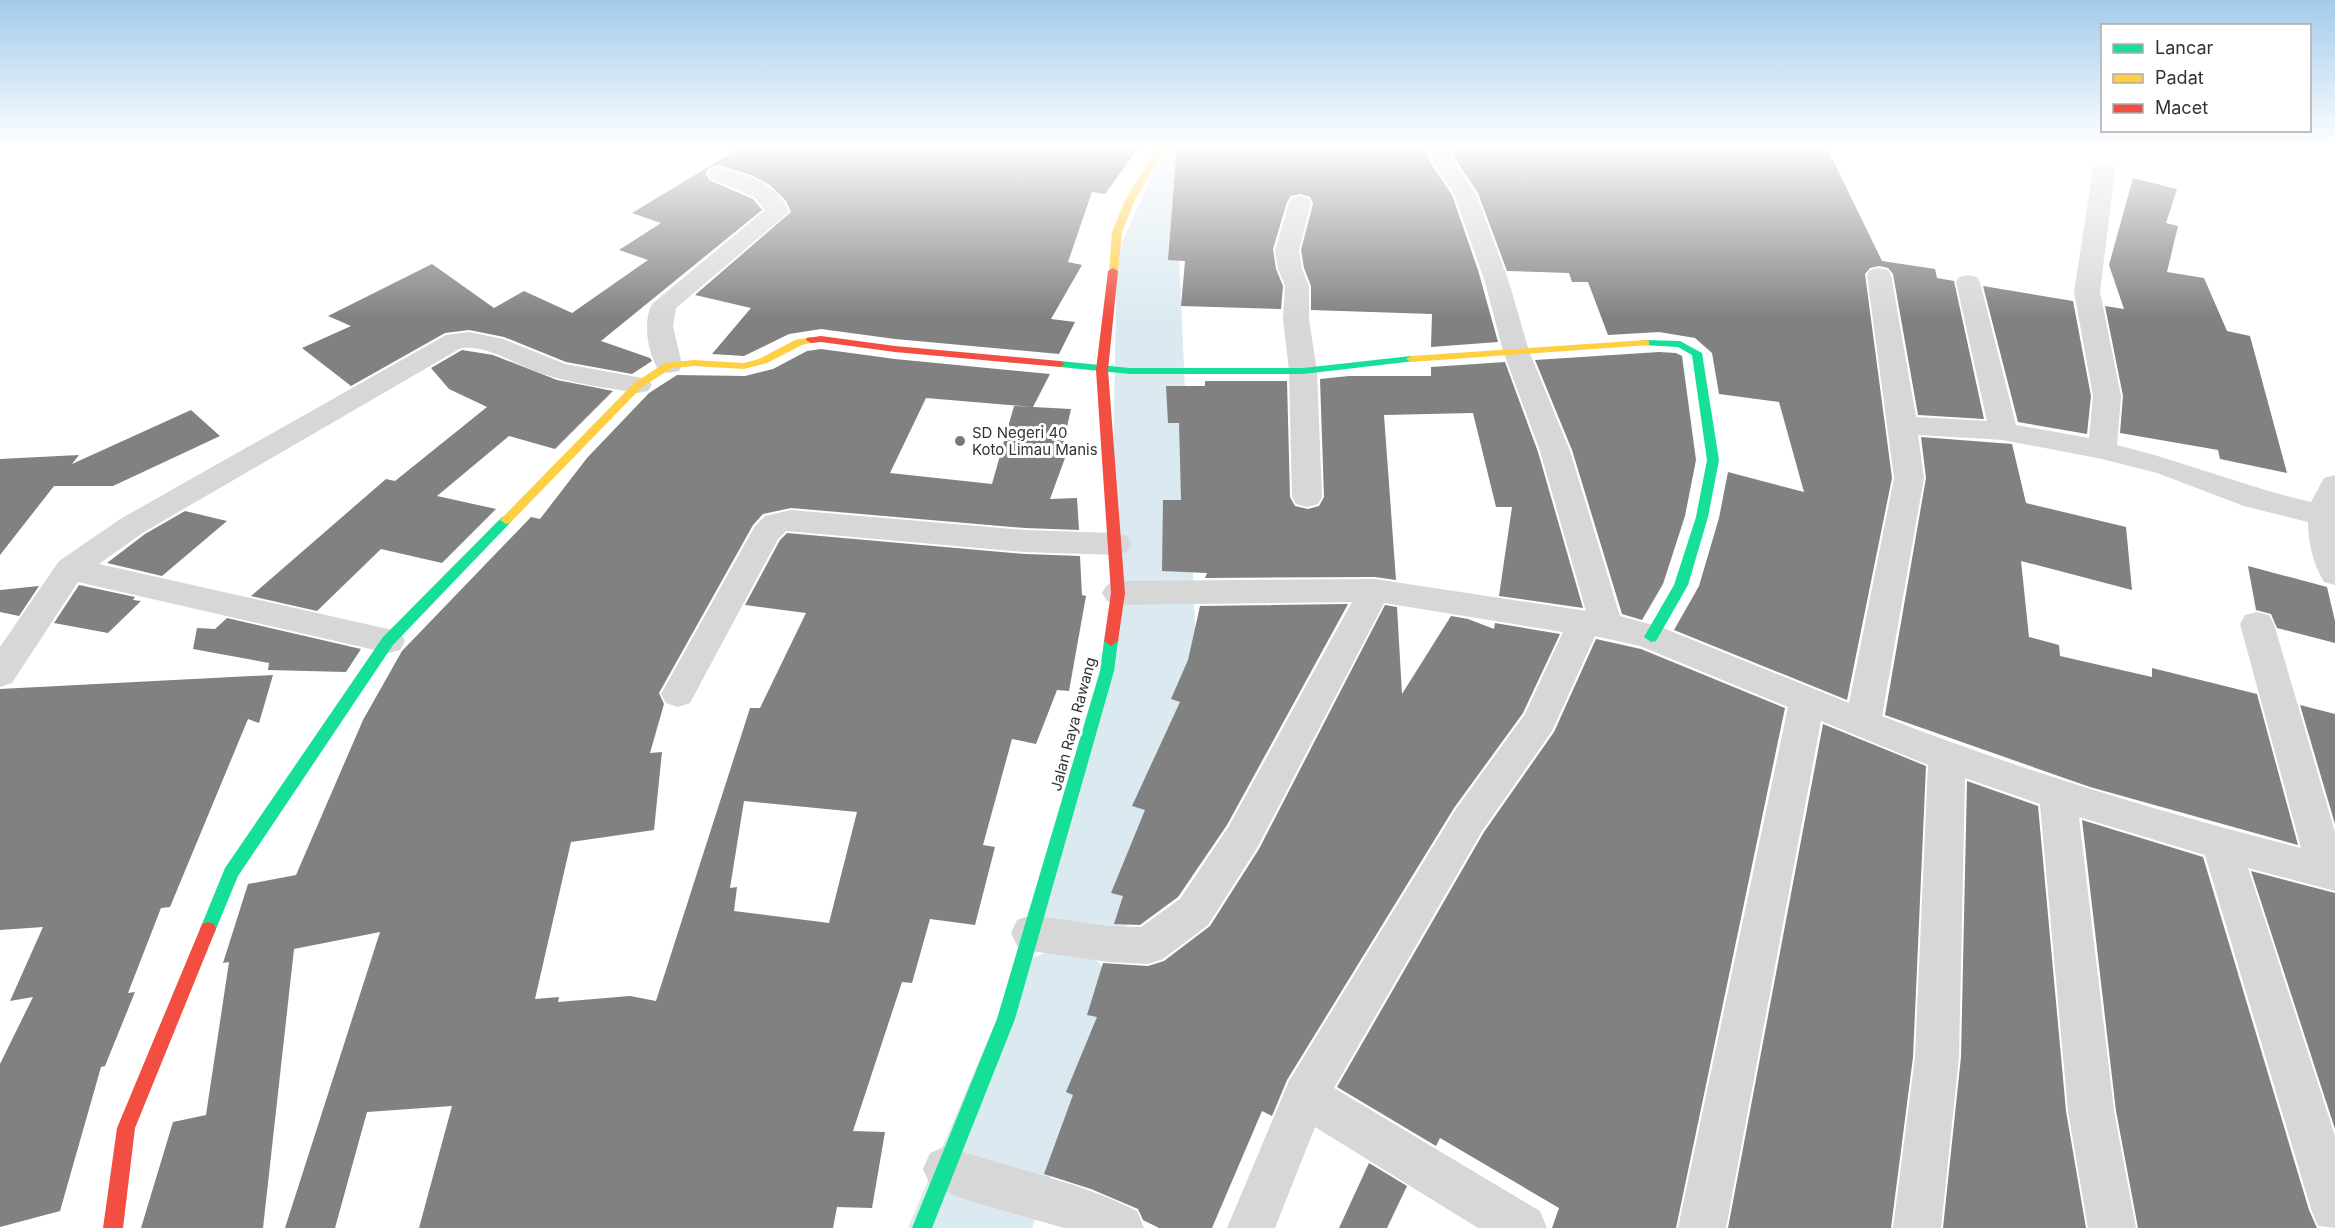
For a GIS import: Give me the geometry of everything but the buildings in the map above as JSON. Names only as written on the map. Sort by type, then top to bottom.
[{"type":"street","points":[[669,365],[660,325],[660,312],[665,304],[777,212],[775,203]]},
{"type":"street","name":"Jalan Raya Rawang","points":[[922,1228],[958,1174],[1006,1019],[1128,593],[1116,544],[1102,370],[1117,232],[1129,203]]},
{"type":"street","points":[[1300,203],[1287,250],[1290,269],[1297,286],[1296,319],[1303,371],[1307,497]]},
{"type":"street","points":[[1251,1228],[1305,1096],[1469,820],[1539,721],[1595,624],[1555,452],[1516,351],[1497,282],[1468,203]]},
{"type":"street","points":[[2099,203],[2087,292],[2107,396],[2102,450]]},
{"type":"street","points":[[1863,723],[1909,478],[1903,425],[1879,275]]},
{"type":"street","points":[[1968,282],[2003,431]]},
{"type":"street","points":[[0,674],[70,569],[133,525],[455,341],[476,338],[533,364],[558,371],[638,385]]},
{"type":"street","points":[[112,1228],[126,1128],[231,873],[388,640],[638,385],[669,365],[694,363],[744,366],[763,361],[799,342],[821,339],[1102,370],[1130,371],[1303,371],[1516,351],[1659,342],[1691,346],[1697,353],[1713,460],[1702,517],[1681,585],[1651,637]]},
{"type":"street","points":[[1903,425],[2003,431],[2102,450],[2166,466],[2255,499],[2324,515]]},
{"type":"street","points":[[2335,485],[2324,515],[2323,542],[2335,574]]},
{"type":"street","points":[[678,694],[766,533],[776,523],[791,520],[1025,541],[1116,544]]},
{"type":"street","points":[[70,569],[388,640]]},
{"type":"street","points":[[1031,933],[1108,944],[1148,946],[1194,912],[1243,837],[1376,590]]},
{"type":"street","points":[[1128,593],[1376,590],[1595,624],[1651,637],[1947,757],[2058,795],[2221,844],[2331,873]]},
{"type":"street","points":[[2258,624],[2331,873]]},
{"type":"street","points":[[1702,1228],[1807,701]]},
{"type":"street","points":[[1917,1228],[1937,1057],[1947,757]]},
{"type":"street","points":[[2058,795],[2091,1111],[2112,1228]]},
{"type":"street","points":[[2221,844],[2335,1209]]},
{"type":"street","points":[[1305,1096],[1523,1228]]},
{"type":"street","points":[[958,1174],[1100,1216],[1120,1228]]},
{"type":"waterway","points":[[1080,914],[1153,666],[1148,253],[1169,203]]},
{"type":"waterway","points":[[970,1228],[1060,998]]},
{"type":"traffic: fast","points":[[1645,343],[1680,344],[1697,353],[1713,460],[1702,517],[1681,585],[1651,637]]},
{"type":"traffic: fast","points":[[1060,364],[1130,371],[1303,371],[1411,359]]},
{"type":"traffic: fast","points":[[208,929],[231,873],[388,641],[506,520]]},
{"type":"traffic: fast","points":[[922,1228],[1006,1019],[1107,671],[1111,641]]},
{"type":"traffic: slow","points":[[1113,271],[1117,232],[1129,203]]},
{"type":"traffic: slow","points":[[506,520],[638,385],[669,365],[694,363],[744,366],[763,361],[799,342],[811,340]]},
{"type":"traffic: slow","points":[[1411,359],[1645,343]]},
{"type":"traffic: jam","points":[[1111,641],[1118,593],[1102,370],[1113,271]]},
{"type":"traffic: jam","points":[[811,340],[821,339],[895,349],[1060,364]]},
{"type":"traffic: jam","points":[[113,1228],[126,1128],[208,929]]},
{"type":"place","name":"SD Negeri 40 Koto Limau Manis","points":[[960,441]]}]
